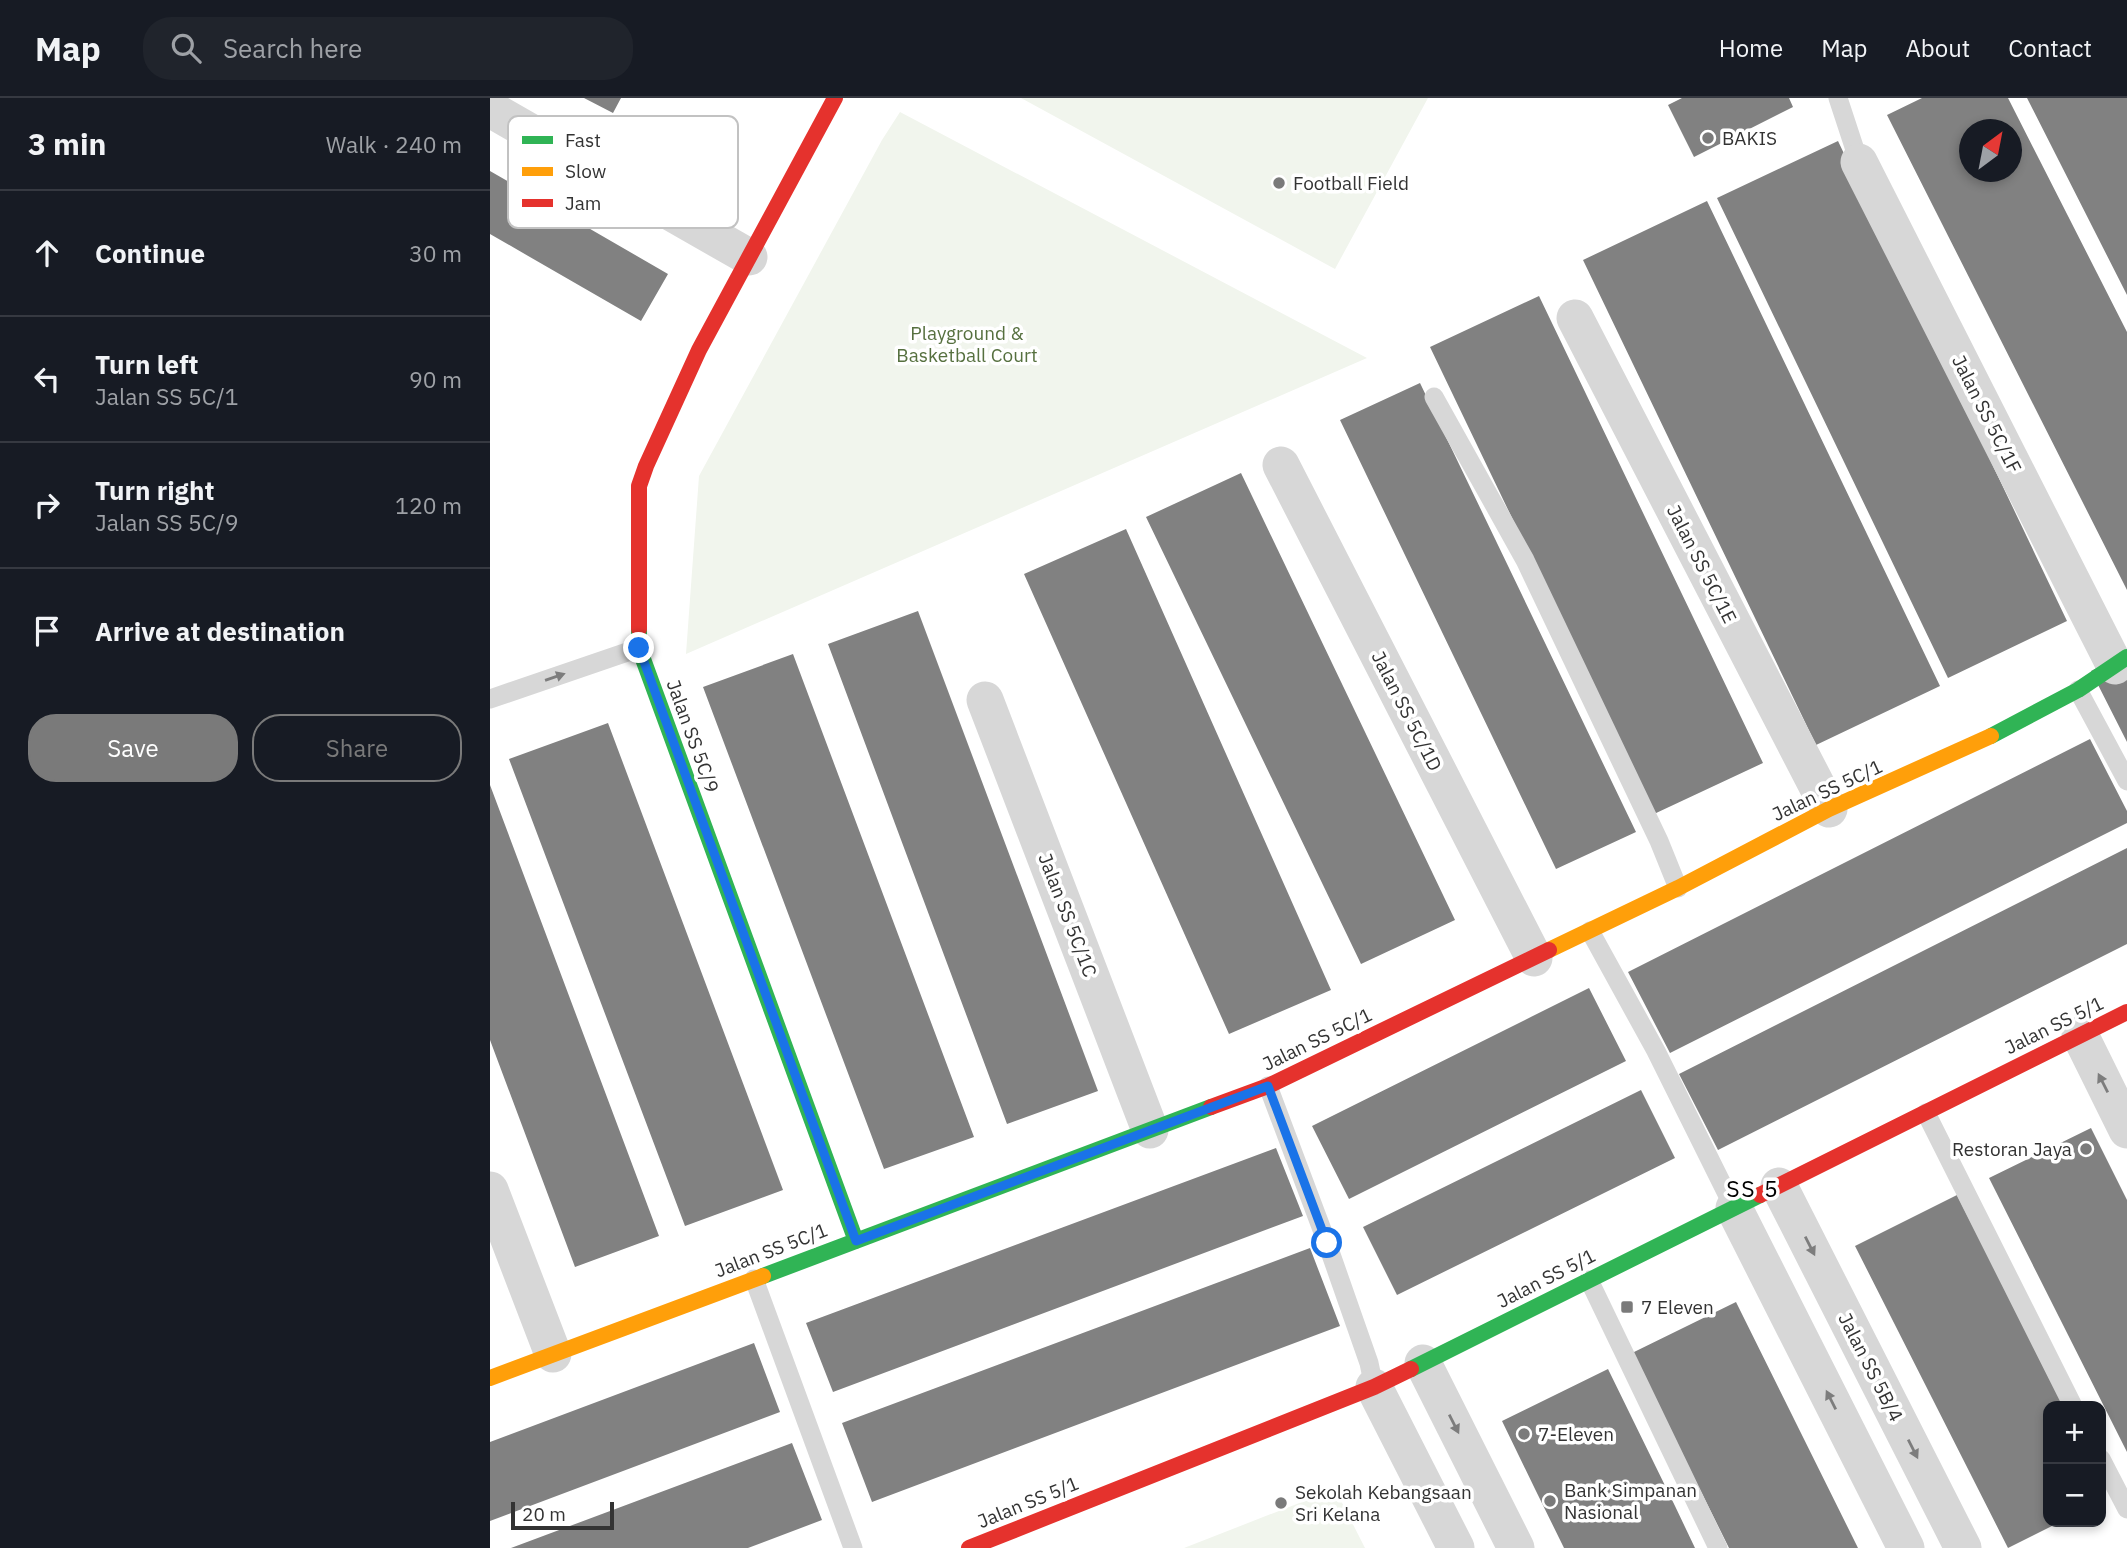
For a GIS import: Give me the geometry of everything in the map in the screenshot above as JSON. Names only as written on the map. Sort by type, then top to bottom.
[{"type":"street","name":"Jalan SS 5C/9","points":[[835,98],[699,350],[639,486],[639,648],[856,1241]]},
{"type":"street","points":[[490,108],[508,118]]},
{"type":"street","name":"Jalan SS 5C/1F","points":[[1859,162],[2121,662]]},
{"type":"street","points":[[699,228],[749,257]]},
{"type":"street","name":"Jalan SS 5C/1E","points":[[1575,318],[1829,809]]},
{"type":"street","name":"Jalan SS 5C/1D","points":[[1281,465],[1534,958]]},
{"type":"street","name":"Jalan SS 5C/1","points":[[490,1378],[1268,1086],[1678,888],[1829,809],[1970,747],[2078,690],[2121,662]]},
{"type":"street","name":"Jalan SS 5C/1C","points":[[985,699],[1150,1130]]},
{"type":"street","name":"Jalan SS 5/1","points":[[969,1548],[1374,1387],[2127,1012]]},
{"type":"street","points":[[2080,1035],[2127,1130]]},
{"type":"street","name":"Jalan SS 5B/4","points":[[1779,1186],[1963,1548]]},
{"type":"street","points":[[490,1190],[553,1354]]},
{"type":"street","points":[[1734,1208],[1906,1548]]},
{"type":"street","points":[[1423,1363],[1516,1548]]},
{"type":"street","points":[[1374,1387],[1456,1548]]},
{"type":"lane","points":[[1838,98],[1859,162]]},
{"type":"lane","points":[[1433,397],[1525,560],[1659,841],[1678,888]]},
{"type":"lane","points":[[490,699],[639,648]]},
{"type":"lane","points":[[2078,690],[2127,780]]},
{"type":"lane","points":[[1590,931],[1657,1051],[1734,1208]]},
{"type":"lane","points":[[1268,1086],[1327,1243],[1369,1363],[1374,1387]]},
{"type":"lane","points":[[1926,1112],[2070,1401]]},
{"type":"lane","points":[[754,1279],[853,1548]]},
{"type":"lane","points":[[1589,1280],[1718,1548]]},
{"type":"lane","points":[[2104,1464],[2127,1509]]},
{"type":"green space","name":"Football Field","points":[[1021,98],[1428,98],[1335,269]]},
{"type":"green space","name":"Playground & Basketball Court","points":[[900,112],[1367,358],[686,654],[699,476],[882,140]]},
{"type":"green space","points":[[1335,1489],[1365,1548],[1184,1548]]},
{"type":"building","points":[[584,98],[621,98],[613,113]]},
{"type":"building","name":"BAKIS","points":[[1682,98],[1789,98],[1793,107],[1694,157],[1668,105]]},
{"type":"building","points":[[1922,98],[2008,98],[2019,119],[1959,119],[1959,182],[2022,182],[2022,126],[2127,332],[2127,590],[1887,115]]},
{"type":"building","points":[[2027,98],[2127,98],[2127,295]]},
{"type":"building","points":[[1838,141],[2067,621],[1948,678],[1717,198]]},
{"type":"building","points":[[490,171],[508,181],[508,228],[589,228],[668,274],[641,321],[490,234]]},
{"type":"building","points":[[1707,201],[1940,686],[1816,745],[1583,260]]},
{"type":"building","points":[[1539,296],[1763,763],[1654,814],[1430,347]]},
{"type":"building","points":[[1420,383],[1636,832],[1556,869],[1340,420]]},
{"type":"building","points":[[1241,473],[1455,920],[1361,964],[1146,517]]},
{"type":"building","points":[[1126,529],[1331,990],[1229,1034],[1024,574]]},
{"type":"building","points":[[918,611],[1098,1091],[1007,1124],[828,644]]},
{"type":"building","points":[[2127,653],[2127,742],[2091,671]]},
{"type":"building","points":[[793,654],[974,1137],[884,1169],[703,687]]},
{"type":"building","points":[[608,723],[783,1190],[685,1226],[509,759]]},
{"type":"building","points":[[2090,739],[2127,811],[2127,823],[1670,1053],[1628,972]]},
{"type":"building","points":[[490,785],[659,1236],[575,1267],[490,1040]]},
{"type":"building","points":[[2127,848],[2127,944],[1718,1150],[1679,1074]]},
{"type":"building","points":[[1589,988],[1626,1061],[1349,1199],[1312,1126]]},
{"type":"building","points":[[1641,1090],[1675,1158],[1397,1295],[1363,1227]]},
{"type":"building","points":[[2091,1128],[2127,1200],[2127,1452],[2106,1410],[2106,1401],[2101,1401],[1989,1178]]},
{"type":"building","points":[[1276,1148],[1303,1216],[833,1392],[806,1323]]},
{"type":"building","points":[[1957,1195],[2061,1401],[2043,1401],[2043,1527],[2050,1527],[2008,1548],[1855,1246]]},
{"type":"building","points":[[1310,1248],[1340,1326],[872,1502],[842,1423]]},
{"type":"building","points":[[1736,1302],[1858,1548],[1729,1548],[1632,1353]]},
{"type":"building","points":[[754,1343],[780,1412],[490,1521],[490,1442]]},
{"type":"building","points":[[1608,1369],[1695,1548],[1564,1548],[1535,1489],[1502,1421]]},
{"type":"building","points":[[792,1443],[822,1520],[748,1548],[511,1548]]},
{"type":"traffic: fast","points":[[639,629],[639,648],[856,1241]]},
{"type":"traffic: fast","points":[[1991,736],[2078,690],[2127,657]]},
{"type":"traffic: fast","points":[[763,1276],[1211,1107]]},
{"type":"traffic: fast","points":[[1411,1369],[1760,1195]]},
{"type":"traffic: slow","points":[[1549,950],[1678,888],[1829,809],[1991,736]]},
{"type":"traffic: slow","points":[[490,1378],[763,1276]]},
{"type":"traffic: jam","points":[[639,629],[639,486],[646,466],[699,350],[835,98]]},
{"type":"traffic: jam","points":[[1211,1107],[1268,1086],[1549,950]]},
{"type":"traffic: jam","points":[[1760,1195],[2127,1012]]},
{"type":"traffic: jam","points":[[969,1548],[1374,1387],[1411,1369]]},
{"type":"place","name":"BAKIS","points":[[1708,138]]},
{"type":"place","name":"Football Field","points":[[1279,183]]},
{"type":"place","name":"Restoran Jaya","points":[[2086,1149]]},
{"type":"place","name":"7 Eleven","points":[[1627,1307]]},
{"type":"place","name":"7-Eleven","points":[[1524,1434]]},
{"type":"place","name":"Bank Simpanan Nasional","points":[[1550,1501]]},
{"type":"place","name":"Sekolah Kebangsaan Sri Kelana","points":[[1281,1503]]},
{"type":"district","name":"SS 5","points":[[1753,1189]]},
{"type":"route","points":[[639,648],[856,1241],[1268,1086],[1327,1243]]}]
